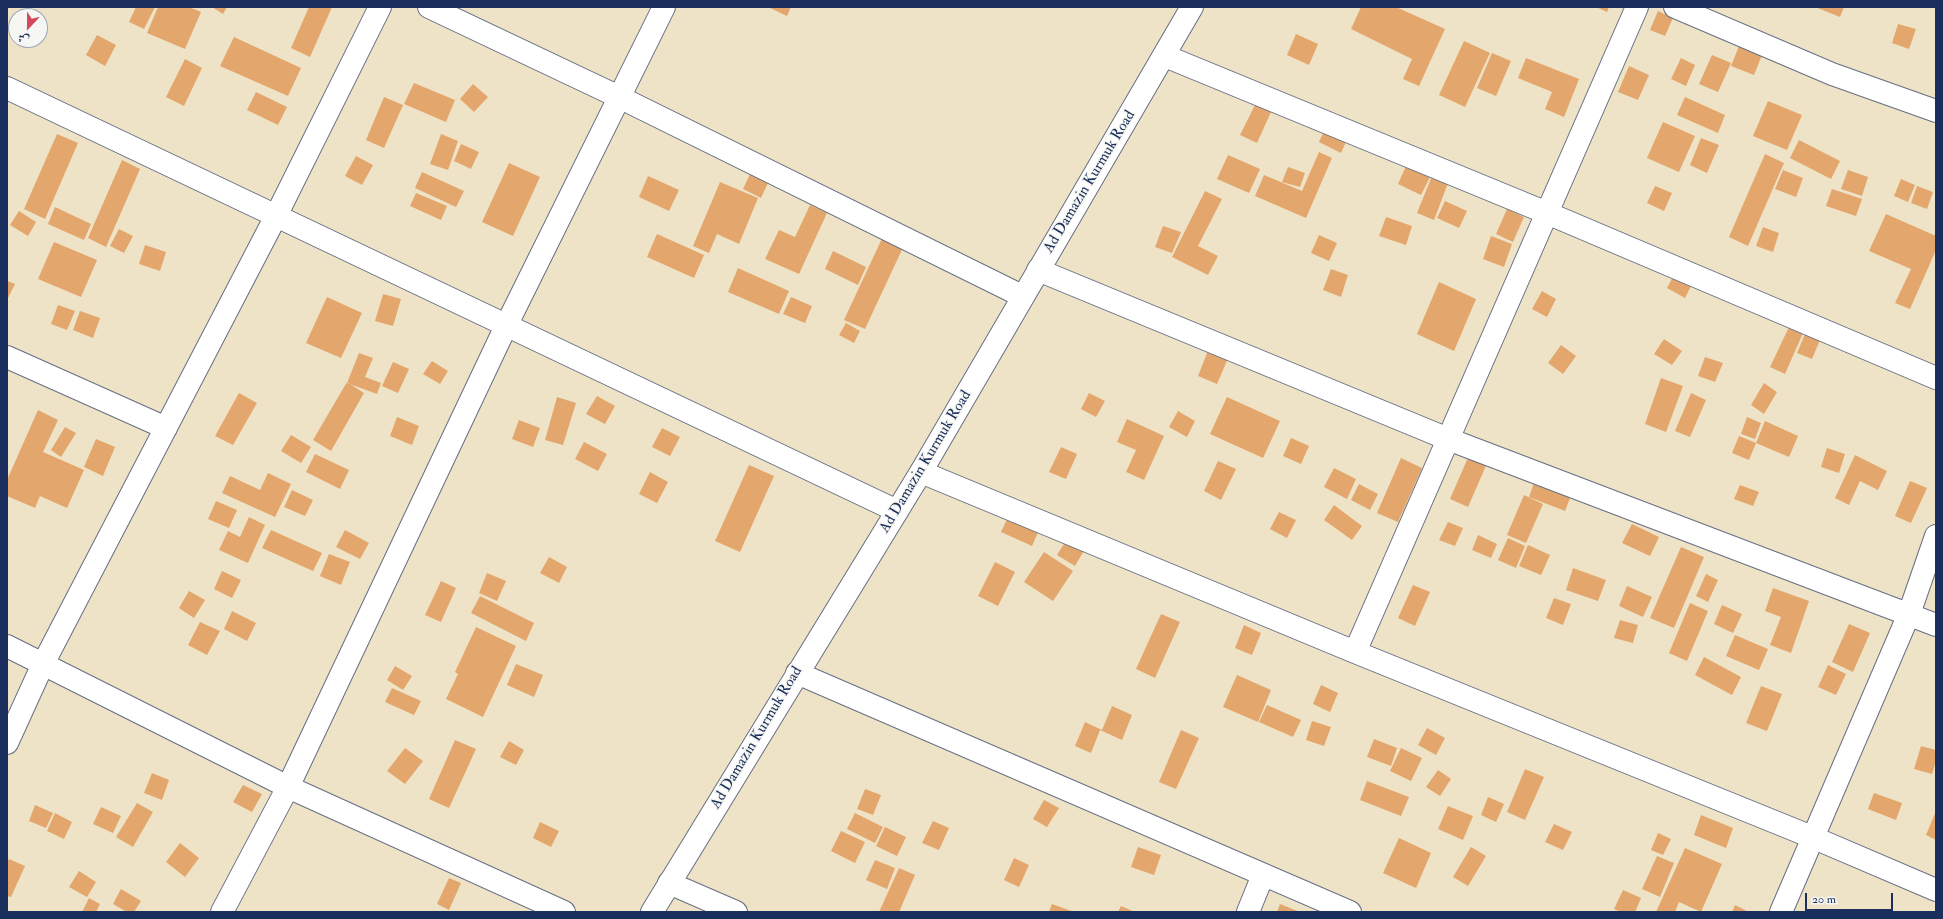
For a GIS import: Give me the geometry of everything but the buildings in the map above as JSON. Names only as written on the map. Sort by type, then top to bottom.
[{"type":"main road","points":[[7,743],[43,664],[276,216],[380,7]]},
{"type":"main road","points":[[429,7],[619,97],[1022,296]]},
{"type":"main road","points":[[222,912],[288,787],[506,326],[664,7]]},
{"type":"main road","name":"Ad Damazin Kurmuk Road","points":[[652,912],[921,472],[1022,296],[1165,56],[1192,7]]},
{"type":"main road","points":[[1355,652],[1637,7]]},
{"type":"main road","points":[[1675,7],[1832,74],[1936,111]]},
{"type":"main road","points":[[1165,56],[1547,213],[1936,378]]},
{"type":"main road","points":[[7,88],[897,511]]},
{"type":"main road","points":[[1038,270],[1448,440],[1936,625]]},
{"type":"main road","points":[[7,357],[166,428]]},
{"type":"main road","points":[[921,472],[1355,652],[1812,837],[1936,890]]},
{"type":"main road","points":[[1781,912],[1909,614],[1936,536]]},
{"type":"main road","points":[[7,646],[288,787],[564,912]]},
{"type":"main road","points":[[797,673],[1350,912]]},
{"type":"main road","points":[[1248,912],[1263,875]]},
{"type":"main road","points":[[669,883],[736,912]]}]
